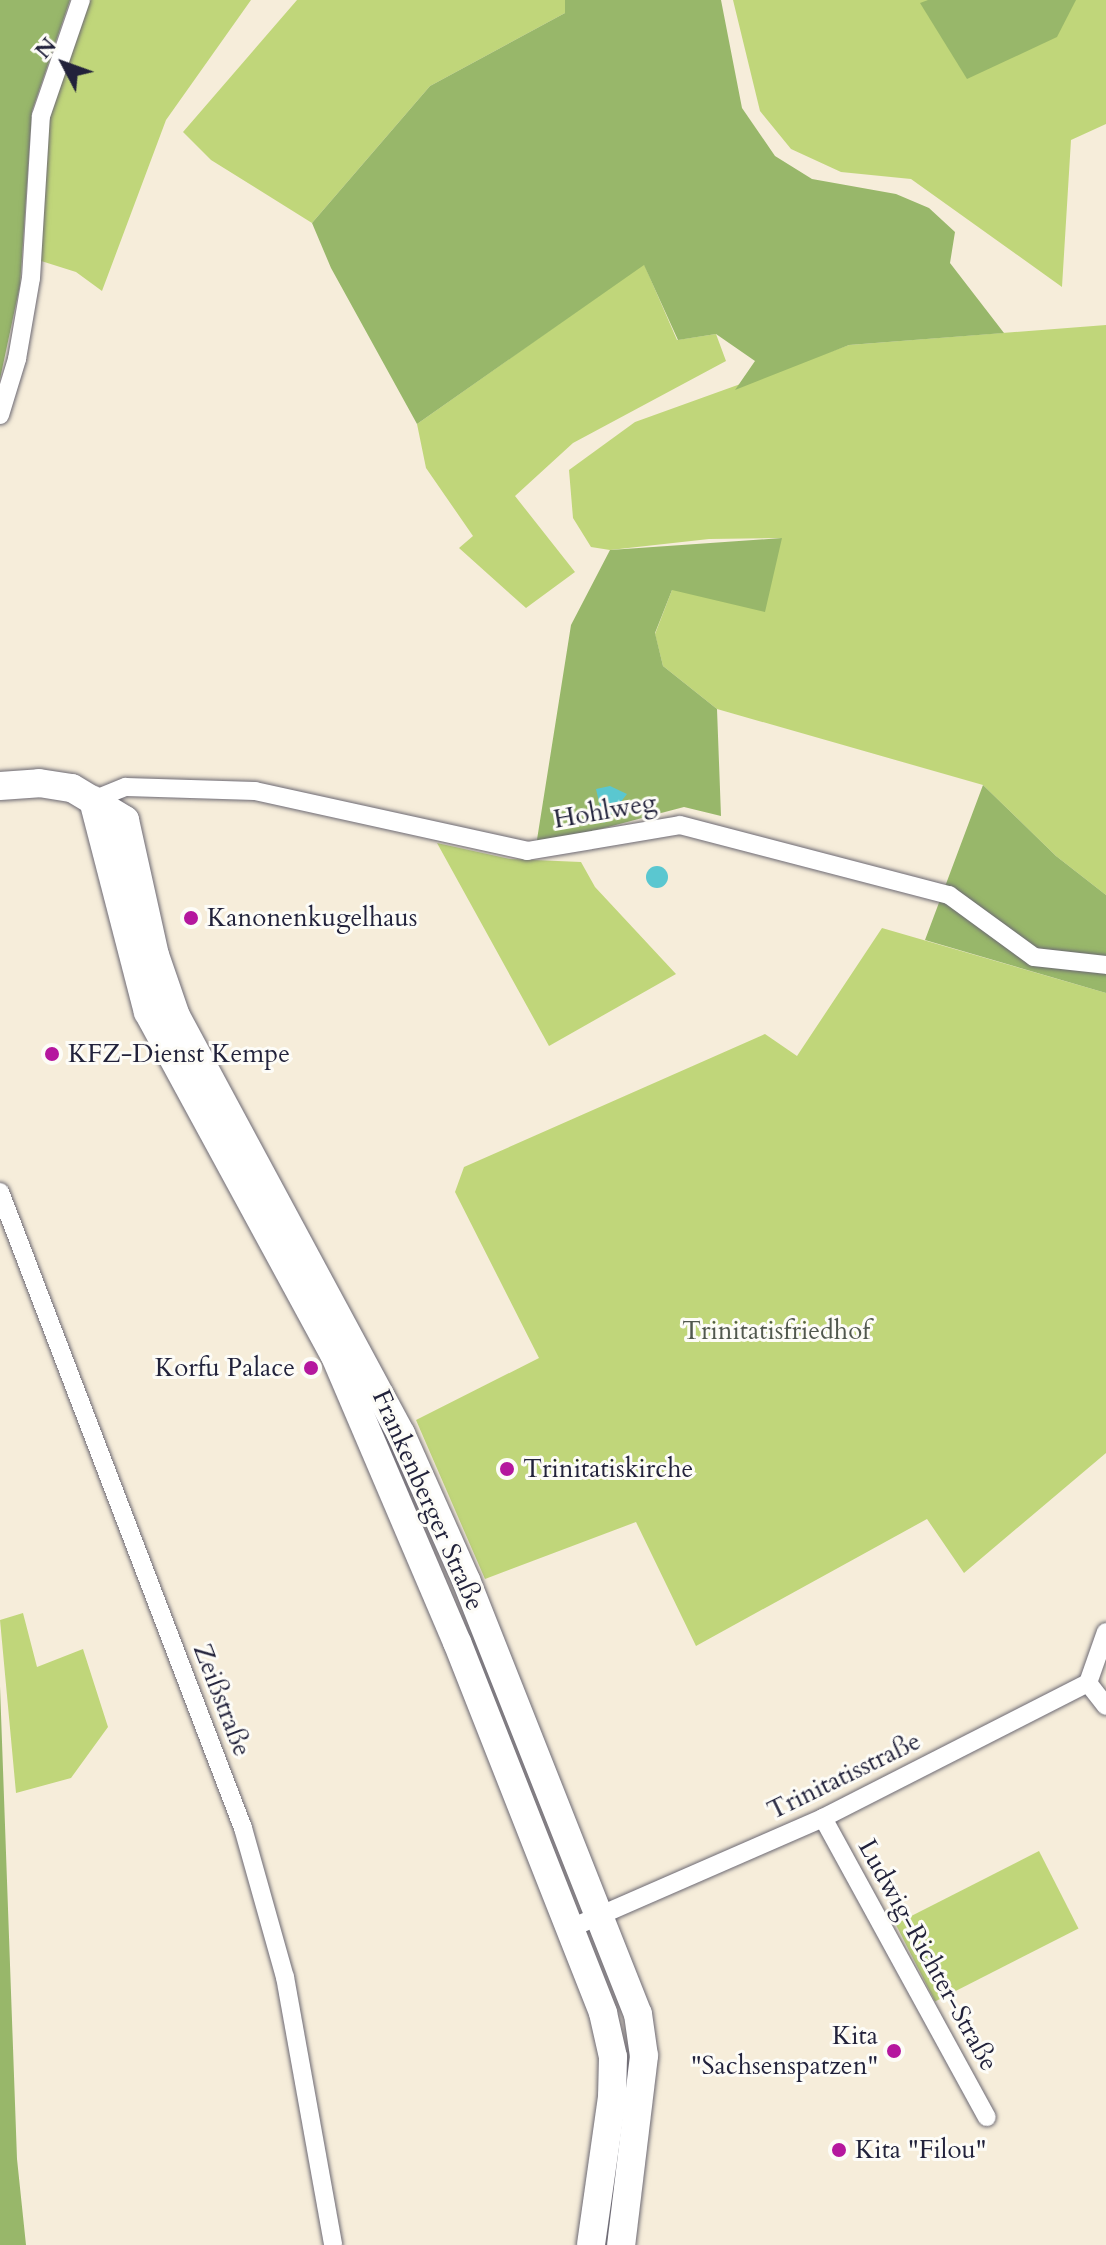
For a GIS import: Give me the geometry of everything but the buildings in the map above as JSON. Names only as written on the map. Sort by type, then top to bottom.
[{"type":"main road","name":"Frankenberger Straße","points":[[0,786],[58,785],[117,812],[130,829],[155,955],[176,1016],[409,1449],[638,2014],[644,2056],[621,2245]]},
{"type":"main road","name":"Frankenberger Straße","points":[[93,800],[148,1012],[334,1354],[457,1642],[603,2013],[613,2057],[591,2245]]},
{"type":"street","points":[[0,415],[17,359],[31,278],[41,116],[81,0]]},
{"type":"street","name":"Hohlweg","points":[[93,800],[126,787],[255,791],[527,851],[680,825],[949,895],[1034,957],[1106,965]]},
{"type":"street","name":"Zeißstraße","points":[[0,1192],[243,1828],[285,1977],[333,2245]]},
{"type":"street","points":[[1106,1632],[1088,1683],[1106,1706]]},
{"type":"street","name":"Trinitatisstraße","points":[[569,1929],[823,1818],[1088,1683]]},
{"type":"street","name":"Ludwig-Richter-Straße","points":[[823,1818],[987,2117]]},
{"type":"green space","points":[[0,0],[70,0],[32,111],[20,285],[0,379]]},
{"type":"green space","points":[[89,0],[251,0],[166,120],[102,291],[76,272],[38,260],[46,127]]},
{"type":"green space","points":[[297,0],[565,0],[565,13],[430,86],[312,223],[211,160],[183,132]]},
{"type":"green space","points":[[565,0],[721,0],[742,108],[775,156],[812,179],[896,194],[929,208],[955,232],[950,263],[1004,333],[849,345],[735,390],[755,361],[716,334],[678,340],[644,265],[417,424],[331,268],[312,223],[430,86],[565,13]]},
{"type":"green space","points":[[733,0],[1106,0],[1106,124],[1071,140],[1062,287],[911,179],[841,172],[791,149],[760,111]]},
{"type":"green space","points":[[928,0],[1076,0],[1057,37],[967,79],[920,3]]},
{"type":"green space","points":[[644,264],[677,340],[716,334],[726,361],[573,443],[515,496],[575,572],[526,608],[459,548],[473,536],[426,468],[417,424]]},
{"type":"green space","points":[[1106,325],[1106,895],[1056,856],[983,785],[717,709],[663,666],[655,634],[672,590],[782,538],[709,539],[610,550],[591,547],[573,518],[569,470],[635,422],[849,345]]},
{"type":"green space","points":[[782,538],[765,612],[672,590],[655,633],[663,666],[717,709],[721,816],[684,807],[536,846],[571,625],[610,550]]},
{"type":"green space","points":[[983,785],[1056,856],[1106,895],[1106,993],[925,940]]},
{"type":"green space","points":[[437,843],[510,859],[581,862],[595,887],[676,974],[549,1046]]},
{"type":"green space","name":"Trinitatisfriedhof","points":[[882,928],[1106,993],[1106,1453],[964,1573],[927,1519],[696,1646],[636,1522],[485,1579],[416,1420],[539,1358],[455,1192],[464,1167],[765,1034],[797,1056]]},
{"type":"green space","points":[[23,1613],[37,1667],[83,1649],[108,1727],[71,1778],[16,1793],[0,1620]]},
{"type":"green space","points":[[0,1686],[17,2159],[26,2245],[0,2245]]},
{"type":"green space","points":[[1039,1851],[1078,1929],[935,2002],[896,1924]]},
{"type":"water","points":[[610,786],[627,794],[604,823],[596,789]]},
{"type":"water","points":[[657,866],[665,869],[668,877],[665,885],[657,888],[649,885],[646,877],[649,869]]},
{"type":"place","name":"Kanonenkugelhaus","points":[[191,918]]},
{"type":"place","name":"KFZ-Dienst Kempe","points":[[52,1054]]},
{"type":"place","name":"Korfu Palace","points":[[311,1368]]},
{"type":"place","name":"Trinitatiskirche","points":[[507,1469]]},
{"type":"place","name":"Kita \"Sachsenspatzen\"","points":[[894,2051]]},
{"type":"place","name":"Kita \"Filou\"","points":[[839,2150]]}]
